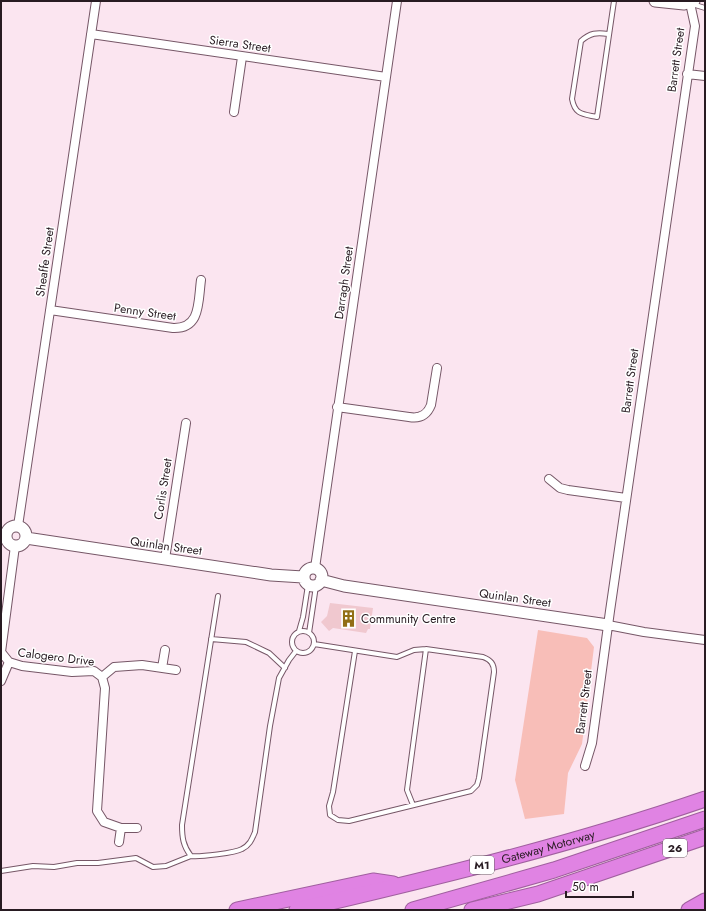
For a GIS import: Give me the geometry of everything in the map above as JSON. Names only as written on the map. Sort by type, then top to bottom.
[{"type":"highway","name":"Gateway Motorway","points":[[296,910],[402,886],[563,844],[705,799]]},
{"type":"highway","name":"Gateway Motorway","points":[[413,910],[554,870],[705,819]]},
{"type":"highway","name":"26","points":[[472,910],[538,894],[705,837]]},
{"type":"highway","points":[[237,910],[374,881],[402,886]]},
{"type":"highway","points":[[689,910],[705,901]]},
{"type":"highway","points":[[486,910],[506,902]]},
{"type":"street","name":"Sheaffe Street","points":[[18,526],[96,1]]},
{"type":"street","name":"Darragh Street","points":[[315,568],[337,407],[397,1]]},
{"type":"street","points":[[655,1],[677,4],[692,2]]},
{"type":"street","name":"Barrett Street","points":[[585,766],[592,743],[695,26],[692,2]]},
{"type":"street","name":"Sierra Street","points":[[91,34],[386,77]]},
{"type":"street","points":[[234,112],[242,57]]},
{"type":"street","points":[[687,74],[705,76]]},
{"type":"street","name":"Penny Street","points":[[50,310],[181,329],[194,321],[197,314],[202,280]]},
{"type":"street","points":[[337,407],[416,418],[421,417],[429,410],[431,405],[437,368]]},
{"type":"street","name":"Corlis Street","points":[[164,559],[186,423]]},
{"type":"street","points":[[549,480],[560,488],[568,490],[626,498]]},
{"type":"street","points":[[18,526],[25,532],[26,538],[21,545],[15,546],[10,543],[4,534],[12,527],[18,526]]},
{"type":"street","name":"Quinlan Street","points":[[26,538],[705,640]]},
{"type":"street","name":"Calogero Drive","points":[[15,546],[1,652],[9,662],[22,666],[72,672],[94,671],[102,677],[105,688],[97,811],[104,822],[121,828],[137,828]]},
{"type":"street","points":[[312,582],[320,571],[315,568]]},
{"type":"street","points":[[162,668],[165,650]]},
{"type":"street","points":[[1,681],[9,662]]},
{"type":"street","points":[[102,677],[114,668],[142,665],[176,670]]},
{"type":"street","points":[[119,842],[121,828]]},
{"type":"lane","points":[[608,34],[592,34],[581,41],[572,99],[574,107],[578,112],[597,117],[614,1]]},
{"type":"lane","points":[[692,2],[705,8]]},
{"type":"lane","points":[[299,631],[309,633],[313,638],[314,644],[307,652],[299,653],[296,651],[292,646],[292,639],[299,631],[312,582]]},
{"type":"lane","points":[[309,633],[312,582]]},
{"type":"lane","points":[[191,856],[182,837],[182,825],[218,596]]},
{"type":"lane","points":[[211,638],[246,642],[269,653],[285,668]]},
{"type":"lane","points":[[314,644],[397,657],[414,650],[426,649],[488,659],[494,667],[494,672],[479,778],[477,785],[471,791],[349,821],[338,820],[330,815],[329,806],[333,792],[355,651]]},
{"type":"lane","points":[[413,805],[407,790],[426,649]]},
{"type":"lane","points":[[1,871],[33,866],[54,867],[77,863],[98,863],[136,858],[153,866],[166,866],[191,856],[241,850],[251,842],[255,832],[271,719],[279,678],[296,651]]},
{"type":"shaded area","points":[[538,630],[587,638],[594,647],[582,744],[568,773],[564,814],[525,819],[515,780]]},
{"type":"building","name":"Community Centre","points":[[330,603],[373,608],[370,629],[368,629],[366,633],[333,628],[329,631],[321,622],[327,616]]},
{"type":"place","name":"Community Centre","points":[[348,619]]}]
